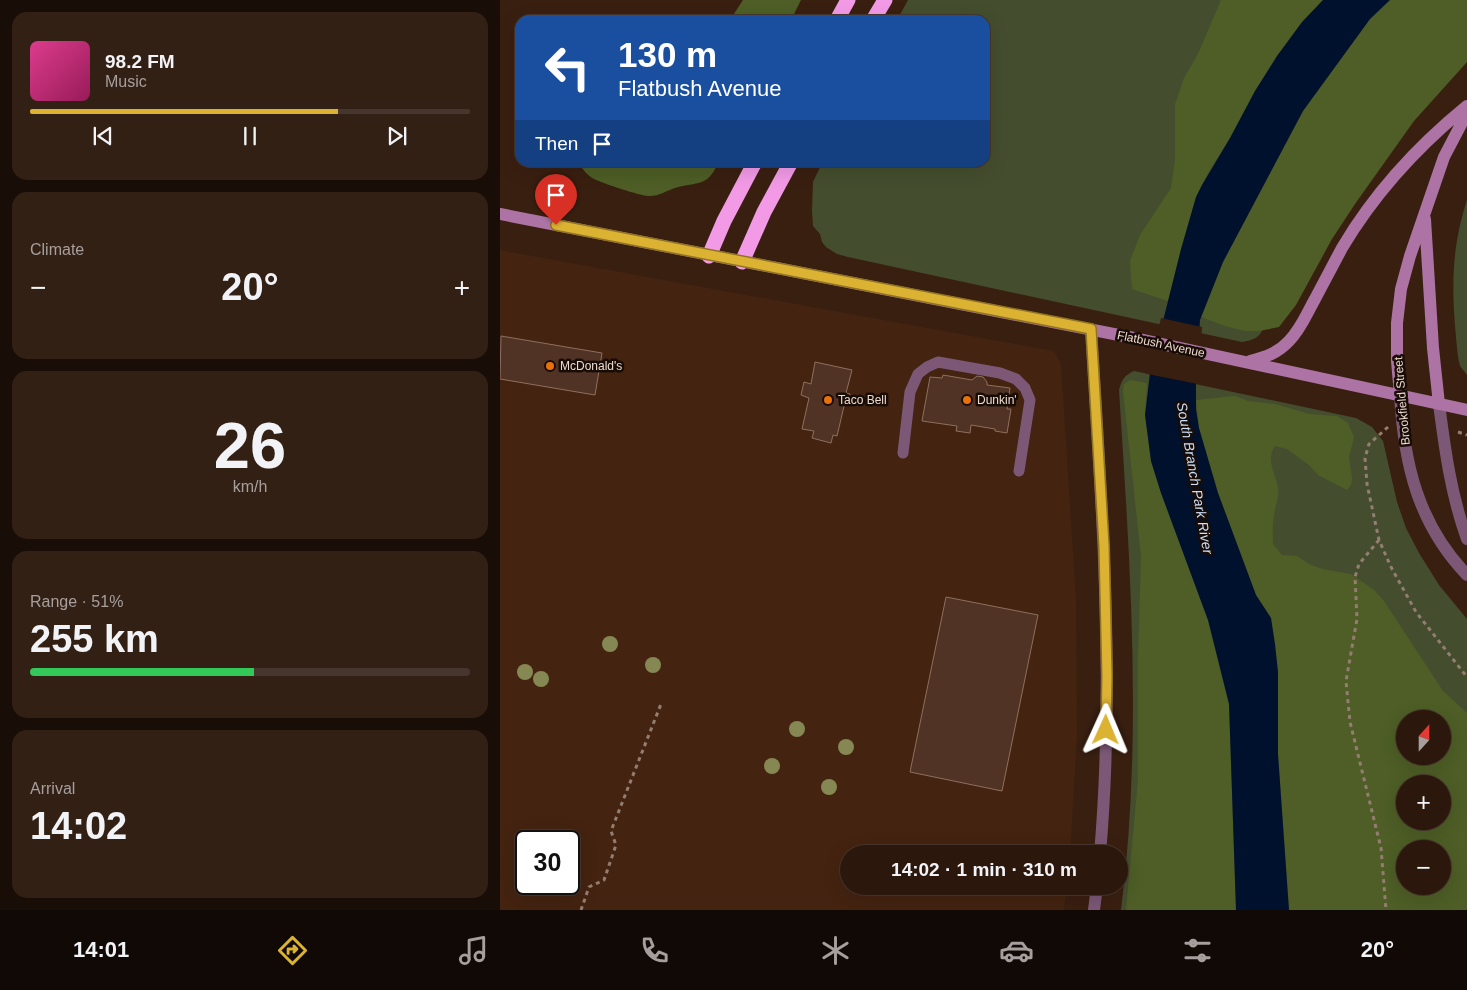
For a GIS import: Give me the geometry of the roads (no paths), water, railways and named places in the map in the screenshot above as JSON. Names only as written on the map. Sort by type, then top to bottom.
[{"type":"highway","points":[[840,15],[848,0]]},
{"type":"highway","points":[[876,15],[885,0]]},
{"type":"highway","points":[[709,256],[727,215],[752,167]]},
{"type":"highway","points":[[742,262],[762,217],[788,167]]},
{"type":"street","points":[[1245,362],[1265,358],[1279,351],[1291,339],[1302,323],[1343,247],[1369,208],[1416,151],[1442,126],[1467,106]]},
{"type":"street","name":"Brookfield Street","points":[[1467,113],[1444,157],[1425,213],[1402,289],[1397,323],[1401,425],[1412,480],[1422,510],[1438,541],[1467,575]]},
{"type":"street","name":"Brookfield Street","points":[[1425,213],[1433,348],[1439,404],[1447,465],[1467,539]]},
{"type":"street","name":"Flatbush Avenue","points":[[500,214],[1091,329],[1467,410]]},
{"type":"street","points":[[1091,329],[1106,610],[1106,730],[1100,845]]},
{"type":"street","points":[[1094,910],[1096,895]]},
{"type":"lane","points":[[904,453],[910,392],[918,374],[938,362],[1000,373],[1016,379],[1026,388],[1030,400],[1019,471]]},
{"type":"water","name":"South Branch Park River","points":[[1323,0],[1390,0],[1370,19],[1303,111],[1223,262],[1200,320],[1196,378],[1196,409],[1199,428],[1218,493],[1256,595],[1271,618],[1278,672],[1278,754],[1289,910],[1236,910],[1229,704],[1208,620],[1151,461],[1145,415],[1150,373],[1196,197],[1255,91],[1277,56],[1302,22]]},
{"type":"place","name":"McDonald's","points":[[550,366]]},
{"type":"place","name":"Taco Bell","points":[[828,400]]},
{"type":"place","name":"Dunkin'","points":[[967,400]]}]
